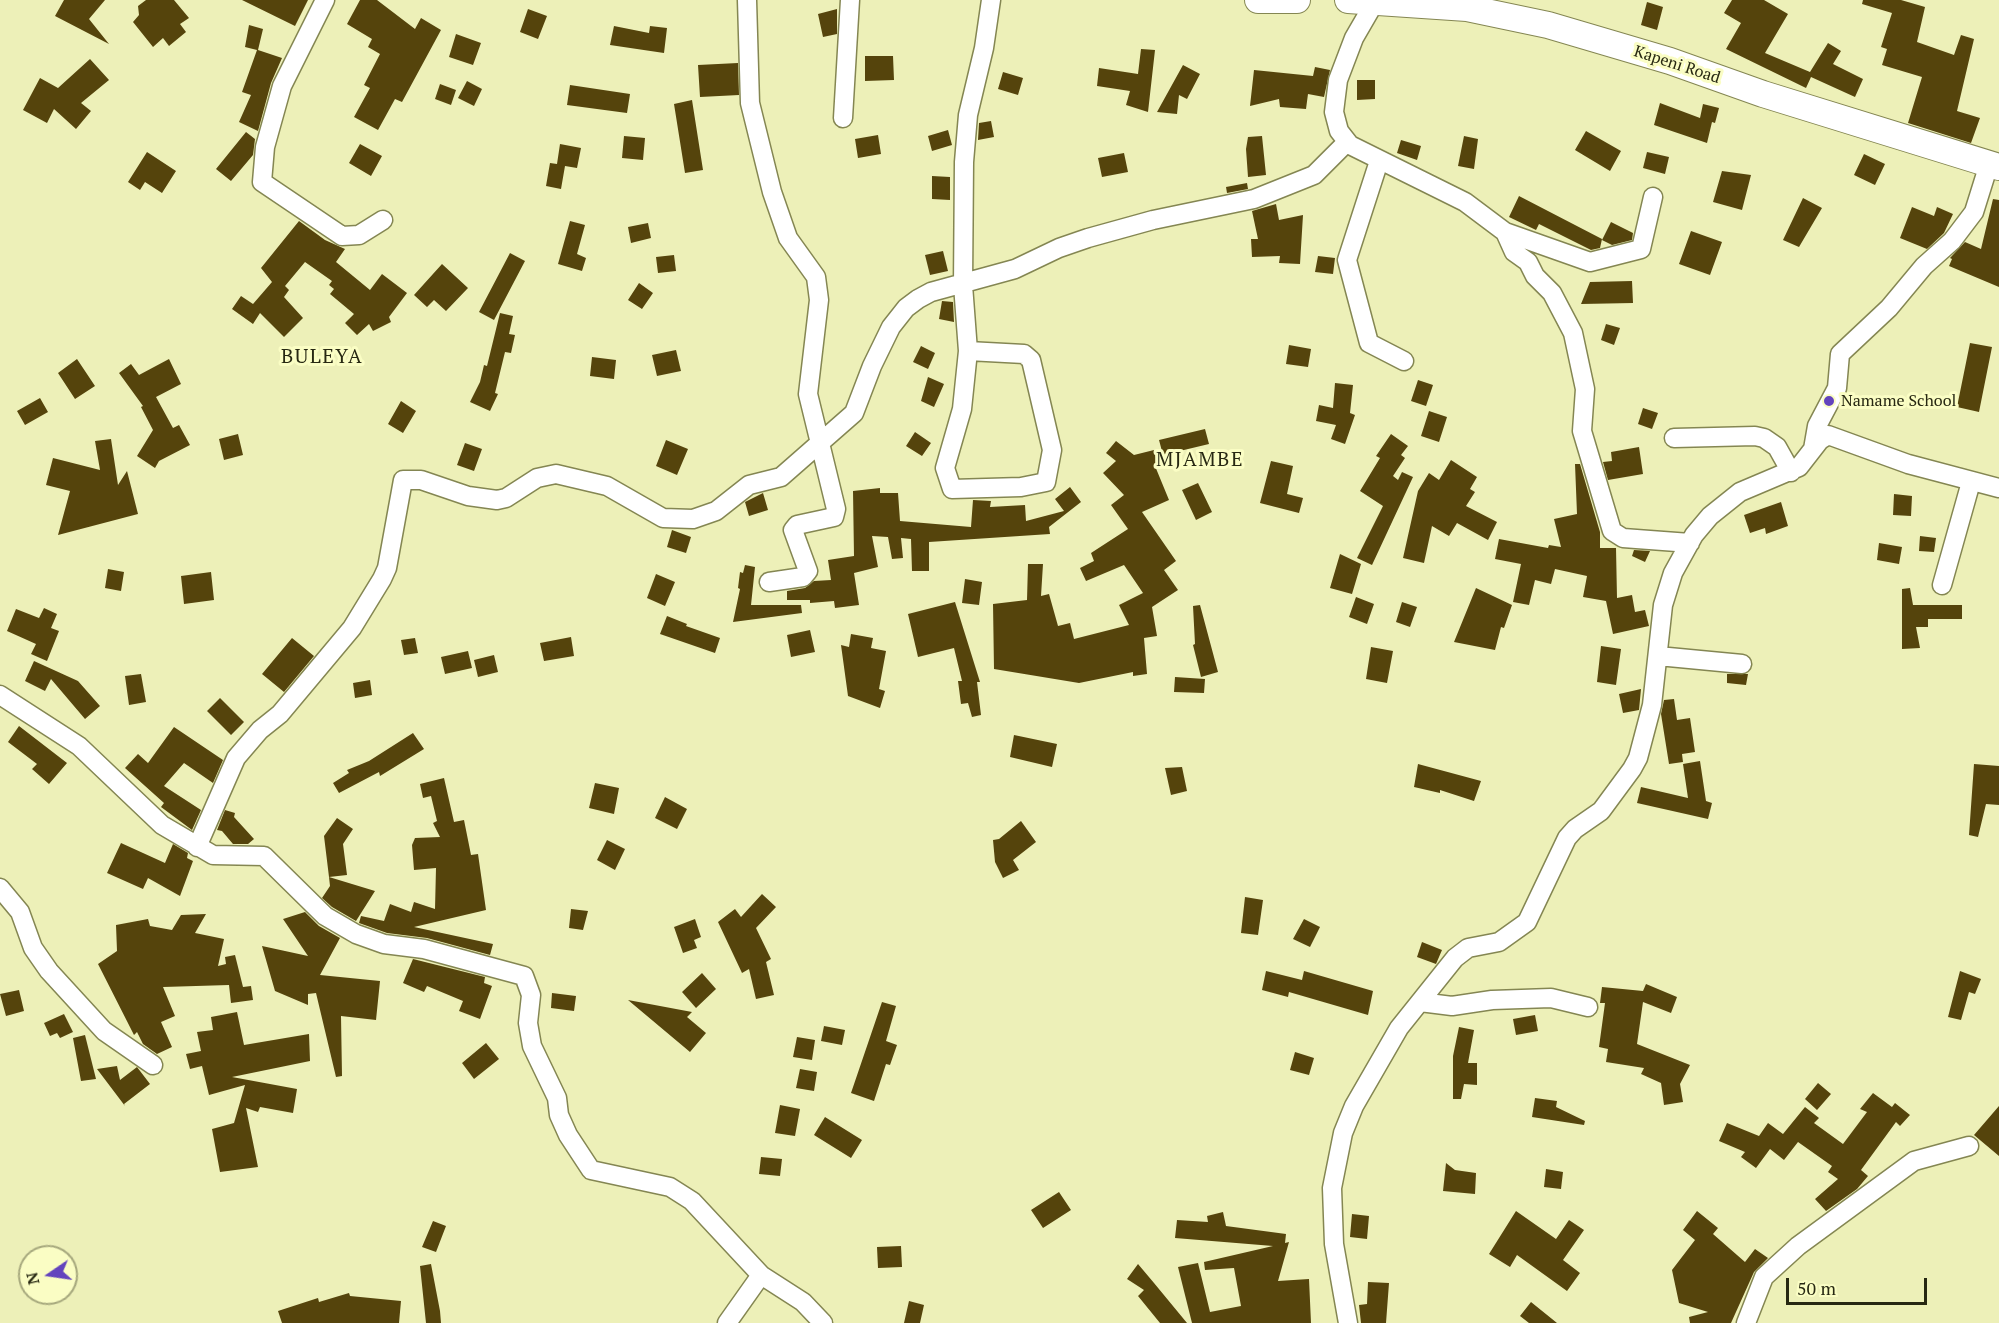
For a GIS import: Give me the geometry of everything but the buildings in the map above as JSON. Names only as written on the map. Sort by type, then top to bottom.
[{"type":"main road","points":[[1258,0],[1297,0]]},
{"type":"main road","name":"Kapeni Road","points":[[1348,0],[1467,9],[1548,25],[1670,61],[1763,94],[1994,166]]},
{"type":"street","points":[[325,0],[282,86],[265,147],[262,182],[342,236],[358,235],[383,220]]},
{"type":"street","points":[[747,0],[750,103],[772,192],[788,238],[816,277],[819,300],[808,394],[836,509],[834,517],[797,525],[793,530],[808,571],[803,577],[769,582]]},
{"type":"street","points":[[843,118],[850,0]]},
{"type":"street","points":[[968,351],[1024,354],[1031,360],[1052,450],[1046,482],[1021,487],[952,489],[945,468],[962,408],[968,351],[963,285],[964,173],[968,115],[984,48],[991,0]]},
{"type":"street","points":[[1376,1],[1354,38],[1338,80],[1334,112],[1339,131],[1347,142],[1379,161],[1465,202],[1505,232],[1590,262],[1641,249],[1653,196]]},
{"type":"street","points":[[197,847],[236,758],[260,730],[280,714],[352,628],[382,579],[387,568],[403,480],[421,480],[468,496],[497,500],[506,498],[537,478],[556,474],[607,486],[663,518],[693,519],[722,508],[749,485],[781,477],[857,408],[872,366],[897,318],[906,308],[931,292],[1015,269],[1059,248],[1097,235],[1153,220],[1254,199],[1320,171],[1347,142]]},
{"type":"street","points":[[1379,161],[1347,260],[1369,343],[1404,361]]},
{"type":"street","points":[[1813,449],[1817,426],[1837,388],[1840,354],[1890,308],[1924,266],[1952,241],[1974,212],[1994,166]]},
{"type":"street","points":[[1505,232],[1514,252],[1528,262],[1535,276],[1552,293],[1573,333],[1585,389],[1582,431],[1612,531],[1623,538],[1690,543]]},
{"type":"street","points":[[1674,438],[1755,436],[1764,438],[1777,447],[1791,472]]},
{"type":"street","points":[[1348,1323],[1334,1244],[1333,1174],[1343,1133],[1354,1106],[1388,1045],[1420,1002],[1465,950],[1499,942],[1527,922],[1567,838],[1575,829],[1601,811],[1638,758],[1650,714],[1663,605],[1673,573],[1690,543],[1710,516],[1740,492],[1791,472],[1806,460],[1825,436],[1833,436],[1908,465],[1999,488]]},
{"type":"street","points":[[1942,585],[1971,482]]},
{"type":"street","points":[[1658,656],[1742,664]]},
{"type":"street","points":[[0,695],[72,741],[162,825],[197,847],[222,856],[264,855],[325,916],[356,934],[384,944],[424,949],[524,976],[531,995],[528,1023],[532,1046],[556,1098],[564,1125],[591,1170],[670,1187],[692,1200],[761,1275],[802,1302],[823,1323]]},
{"type":"street","points":[[0,888],[20,912],[33,948],[49,971],[104,1031],[153,1065]]},
{"type":"street","points":[[1420,1002],[1452,1006],[1492,1000],[1551,998],[1588,1007]]},
{"type":"street","points":[[1746,1323],[1764,1277],[1798,1246],[1914,1161],[1968,1146]]},
{"type":"street","points":[[727,1323],[761,1275]]},
{"type":"place","name":"Namame School","points":[[1829,401]]},
{"type":"district","name":"BULEYA","points":[[322,357]]},
{"type":"district","name":"MJAMBE","points":[[1200,460]]}]
